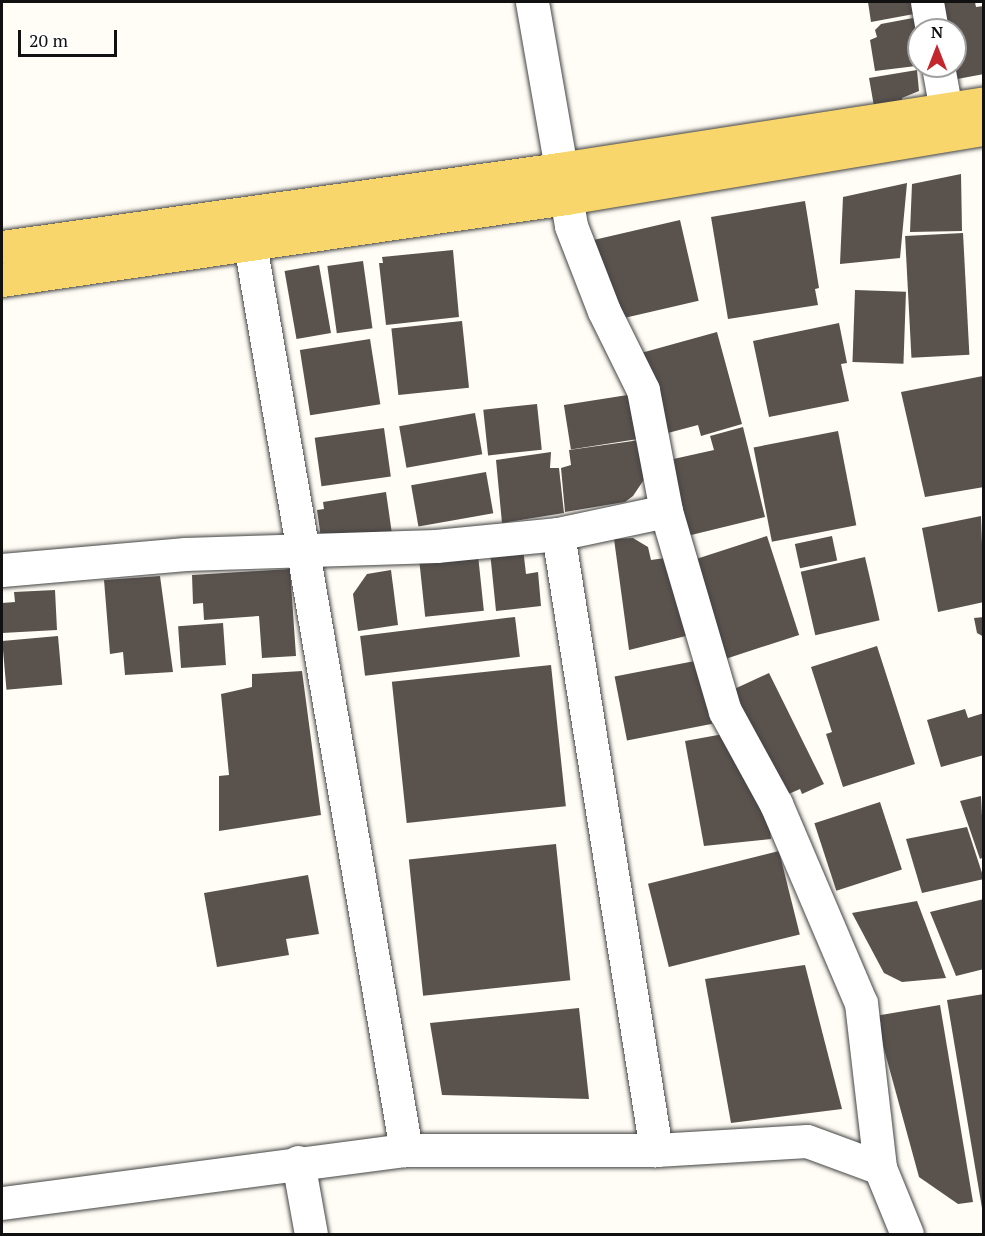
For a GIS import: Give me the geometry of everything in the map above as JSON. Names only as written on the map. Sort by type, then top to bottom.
[{"type":"main road","points":[[2,280],[250,244],[984,103]]},
{"type":"main road","points":[[2,247],[245,211],[563,183],[984,129]]},
{"type":"street","points":[[532,2],[571,226],[604,311],[643,390],[666,511],[725,711],[776,804],[861,1004],[880,1168],[907,1234]]},
{"type":"street","points":[[927,2],[930,18]]},
{"type":"street","points":[[940,78],[946,110]]},
{"type":"street","points":[[245,211],[406,1150]]},
{"type":"street","points":[[2,570],[185,554],[436,546],[558,534],[666,511]]},
{"type":"street","points":[[558,534],[656,1150]]},
{"type":"street","points":[[2,1203],[298,1162],[406,1150],[656,1150],[807,1141],[880,1168]]},
{"type":"street","points":[[298,1162],[311,1234]]},
{"type":"building","points":[[868,2],[912,2],[914,14],[871,22]]},
{"type":"building","points":[[940,2],[975,2],[976,7],[984,6],[984,74],[967,77],[967,18],[939,18]]},
{"type":"building","points":[[907,19],[907,67],[875,71],[870,40],[877,37],[875,30],[881,24]]},
{"type":"building","points":[[907,72],[907,78],[918,78],[919,91],[902,98],[902,111],[875,112],[869,78]]},
{"type":"building","points":[[961,174],[962,231],[910,232],[912,184]]},
{"type":"building","points":[[907,183],[900,258],[840,264],[843,197]]},
{"type":"building","points":[[805,201],[819,288],[815,289],[818,305],[728,319],[711,217]]},
{"type":"building","points":[[680,220],[699,301],[609,322],[590,241]]},
{"type":"building","points":[[963,233],[969,355],[911,358],[905,236]]},
{"type":"building","points":[[453,250],[459,317],[386,325],[379,263],[383,263],[382,257]]},
{"type":"building","points":[[363,261],[372,328],[337,333],[327,266]]},
{"type":"building","points":[[319,265],[331,333],[297,339],[285,271]]},
{"type":"building","points":[[855,290],[906,292],[903,364],[852,362]]},
{"type":"building","points":[[462,321],[469,388],[398,395],[391,328]]},
{"type":"building","points":[[839,323],[847,363],[841,364],[849,401],[769,417],[753,341]]},
{"type":"building","points":[[717,332],[742,424],[701,436],[698,425],[664,434],[641,353]]},
{"type":"building","points":[[370,339],[380,404],[310,415],[300,350]]},
{"type":"building","points":[[983,376],[984,487],[925,497],[901,392]]},
{"type":"building","points":[[634,394],[641,438],[571,450],[564,405]]},
{"type":"building","points":[[537,404],[542,450],[488,455],[483,410]]},
{"type":"building","points":[[475,413],[482,454],[406,468],[399,426]]},
{"type":"building","points":[[743,427],[765,517],[687,536],[669,460],[714,450],[710,436]]},
{"type":"building","points":[[384,428],[391,477],[322,486],[315,438]]},
{"type":"building","points":[[838,431],[856,525],[772,542],[754,447]]},
{"type":"building","points":[[647,439],[645,478],[633,496],[625,502],[565,512],[561,468],[571,465],[569,450]]},
{"type":"building","points":[[551,452],[550,468],[559,468],[564,513],[502,523],[496,460]]},
{"type":"building","points":[[486,472],[493,513],[418,527],[411,485]]},
{"type":"building","points":[[386,492],[392,534],[322,545],[317,510],[324,509],[323,502]]},
{"type":"building","points":[[981,516],[984,602],[938,612],[922,528]]},
{"type":"building","points":[[767,536],[799,635],[727,658],[695,559]]},
{"type":"building","points":[[832,536],[837,560],[800,568],[795,544]]},
{"type":"building","points":[[633,538],[648,547],[651,560],[665,558],[694,634],[629,650],[614,539]]},
{"type":"building","points":[[523,548],[526,574],[538,572],[541,606],[496,611],[490,552]]},
{"type":"building","points":[[478,555],[484,611],[425,617],[419,561]]},
{"type":"building","points":[[865,557],[880,620],[815,635],[801,572]]},
{"type":"building","points":[[290,569],[296,656],[262,658],[259,616],[204,620],[203,603],[193,604],[192,575]]},
{"type":"building","points":[[391,570],[398,625],[358,631],[353,594],[367,574]]},
{"type":"building","points":[[160,576],[173,672],[125,675],[123,652],[110,654],[104,580]]},
{"type":"building","points":[[55,590],[57,630],[2,633],[2,603],[15,602],[14,592]]},
{"type":"building","points":[[515,617],[520,657],[365,676],[360,636]]},
{"type":"building","points":[[984,617],[984,637],[977,633],[974,618]]},
{"type":"building","points":[[223,623],[226,665],[181,668],[178,626]]},
{"type":"building","points":[[58,636],[62,685],[6,690],[2,641]]},
{"type":"building","points":[[877,646],[915,764],[843,787],[826,734],[832,732],[811,667]]},
{"type":"building","points":[[700,660],[712,724],[627,740],[615,677]]},
{"type":"building","points":[[551,665],[566,806],[407,823],[392,682]]},
{"type":"building","points":[[302,671],[321,815],[219,831],[219,776],[229,775],[221,694],[252,687],[252,674]]},
{"type":"building","points":[[769,673],[824,784],[802,794],[800,789],[784,796],[730,691]]},
{"type":"building","points":[[965,709],[968,718],[984,713],[984,755],[941,767],[927,720]]},
{"type":"building","points":[[729,733],[769,816],[771,839],[704,846],[685,741]]},
{"type":"building","points":[[981,796],[984,857],[980,859],[960,801]]},
{"type":"building","points":[[880,802],[902,870],[836,891],[814,823]]},
{"type":"building","points":[[967,827],[984,879],[922,893],[906,839]]},
{"type":"building","points":[[556,844],[570,980],[423,996],[409,859]]},
{"type":"building","points":[[779,851],[800,934],[669,967],[648,884]]},
{"type":"building","points":[[308,875],[319,934],[286,939],[289,955],[217,967],[204,893]]},
{"type":"building","points":[[984,899],[984,969],[956,976],[930,912]]},
{"type":"building","points":[[917,901],[946,978],[902,982],[884,973],[852,913]]},
{"type":"building","points":[[805,965],[842,1109],[731,1123],[705,979]]},
{"type":"building","points":[[984,994],[984,1207],[982,1208],[947,1000]]},
{"type":"building","points":[[940,1005],[973,1202],[958,1204],[919,1177],[875,1016]]},
{"type":"building","points":[[579,1008],[589,1099],[442,1095],[430,1023]]}]
